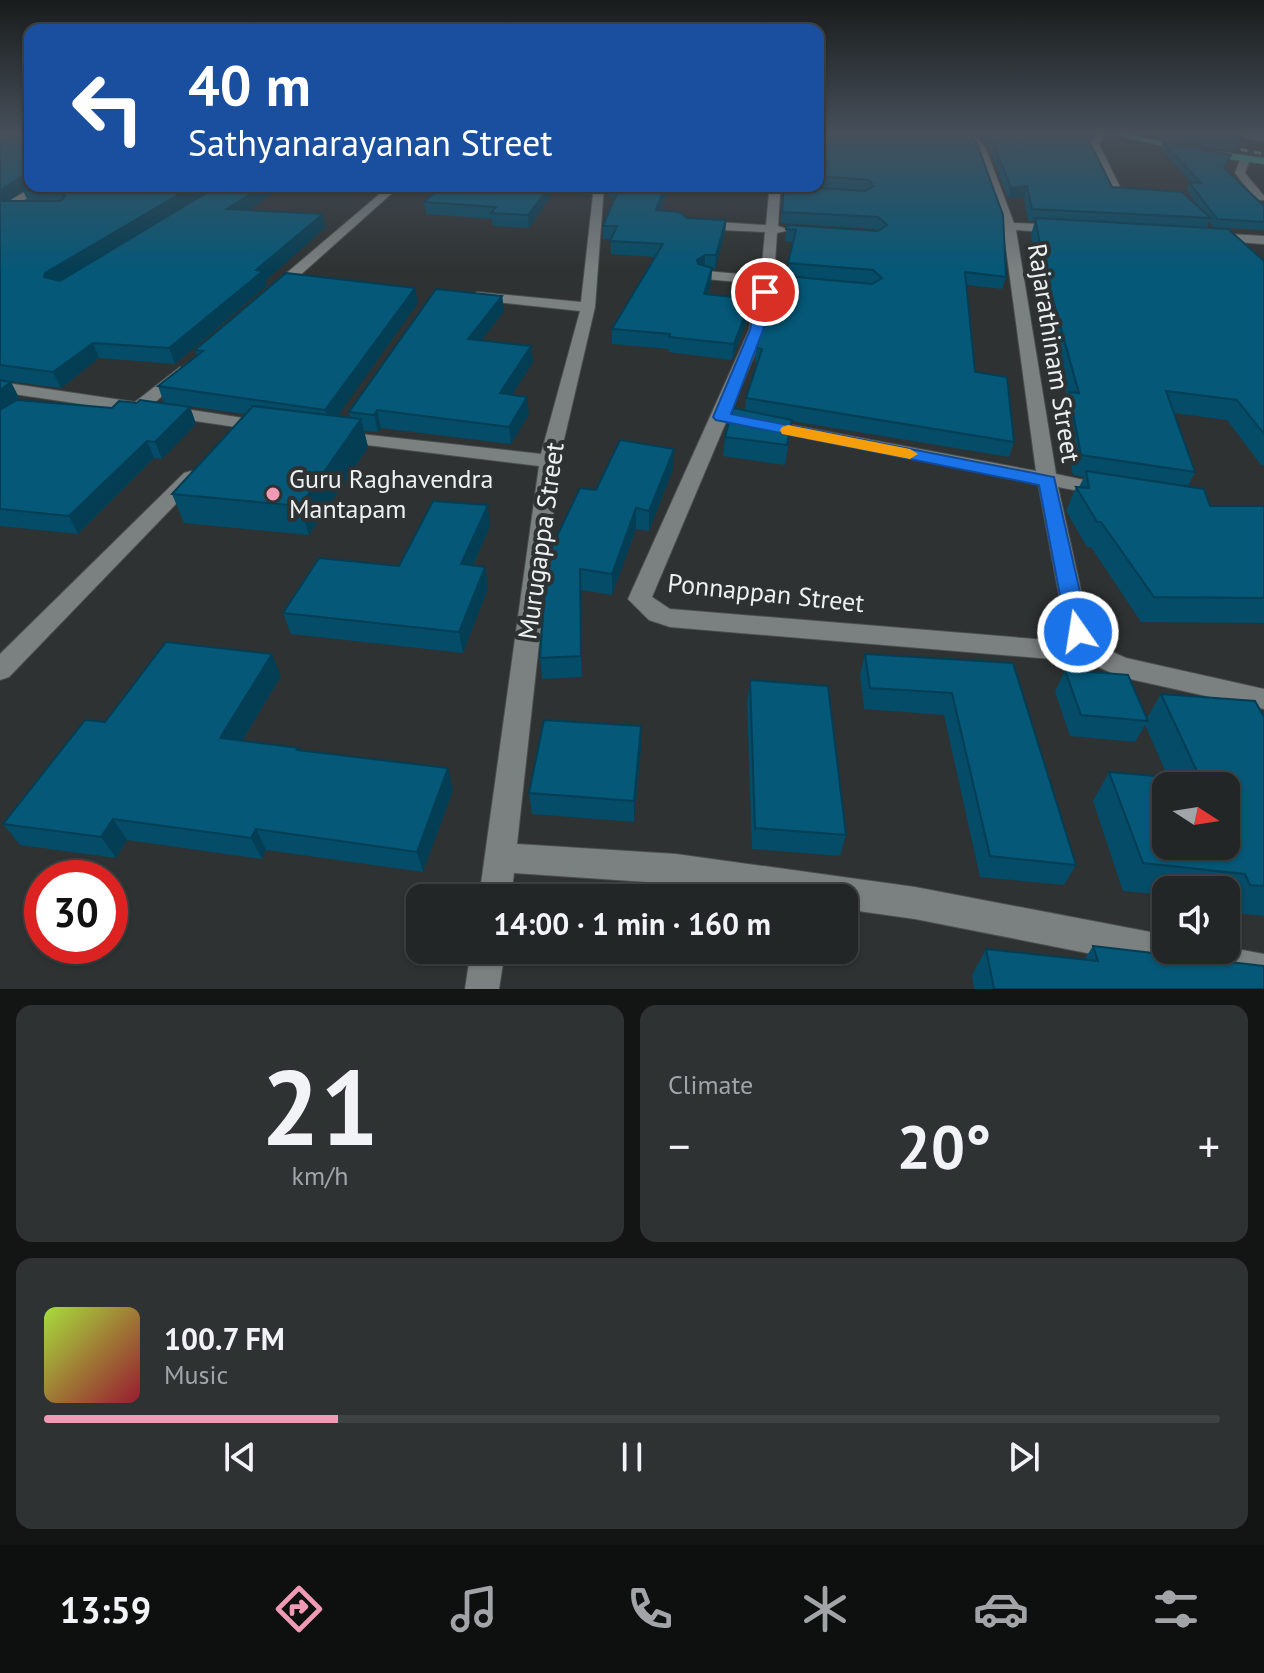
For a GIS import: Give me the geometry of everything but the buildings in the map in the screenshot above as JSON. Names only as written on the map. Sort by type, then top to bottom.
[{"type":"street","name":"Rajarathinam Street","points":[[992,179],[1009,226],[1047,481],[1073,613],[1078,632],[1090,653]]},
{"type":"street","points":[[1111,179],[1117,191]]},
{"type":"street","points":[[1245,179],[1260,198]]},
{"type":"street","points":[[3,209],[33,192]]},
{"type":"street","points":[[266,297],[388,192]]},
{"type":"street","name":"Murugappa Street","points":[[497,884],[549,461],[588,307],[598,192]]},
{"type":"street","name":"Ponnappan Street","points":[[775,192],[767,281],[737,420],[641,592],[640,599],[657,614],[1090,653]]},
{"type":"street","points":[[3,209],[33,208]]},
{"type":"street","points":[[687,224],[802,231]]},
{"type":"street","points":[[1009,226],[1072,230]]},
{"type":"street","points":[[1198,236],[1264,240]]},
{"type":"street","points":[[706,275],[826,287]]},
{"type":"street","points":[[467,295],[588,307]]},
{"type":"street","points":[[137,409],[196,358]]},
{"type":"street","points":[[0,387],[275,428]]},
{"type":"street","points":[[20,410],[42,393]]},
{"type":"street","points":[[737,420],[1047,481],[1125,493]]},
{"type":"street","points":[[0,670],[244,423]]},
{"type":"street","points":[[333,431],[549,461]]},
{"type":"street","points":[[1090,653],[1121,667],[1264,699]]},
{"type":"street","points":[[501,858],[676,869],[900,901],[1264,971]]},
{"type":"street","points":[[482,989],[486,964]]},
{"type":"slow traffic","points":[[788,430],[910,454]]},
{"type":"place","name":"Guru Raghavendra Mantapam","points":[[273,494]]},
{"type":"route","points":[[765,292],[757,330],[721,417],[1047,481],[1078,632]]}]
